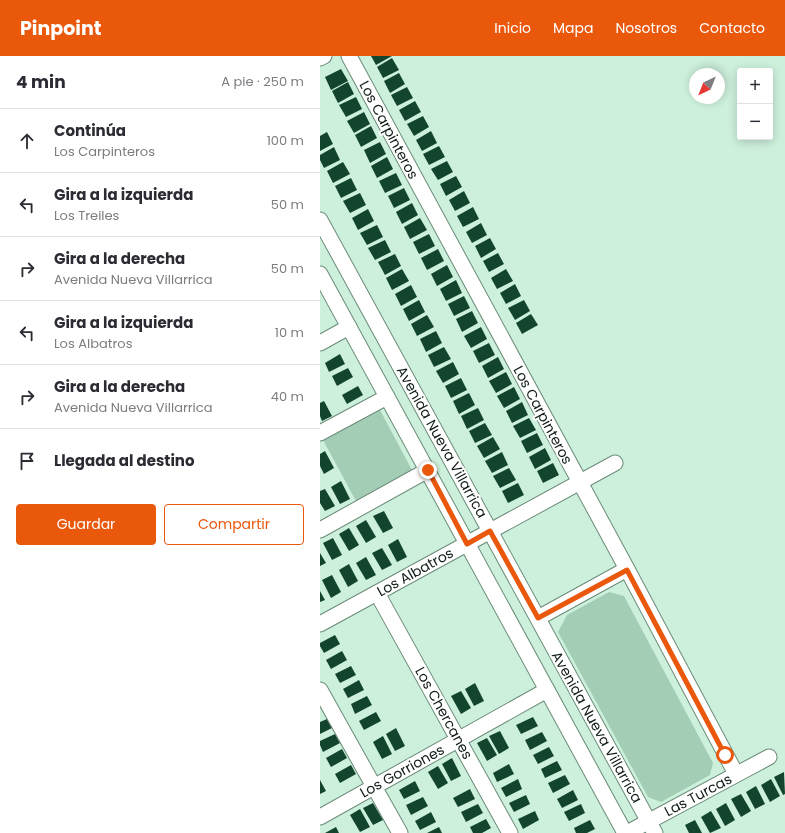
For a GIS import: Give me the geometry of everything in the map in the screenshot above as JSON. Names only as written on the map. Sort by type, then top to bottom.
[{"type":"street","points":[[320,58],[324,56]]},
{"type":"street","name":"Los Carpinteros","points":[[349,56],[580,482],[736,774]]},
{"type":"street","name":"Avenida Nueva Villarrica","points":[[320,220],[651,827]]},
{"type":"street","name":"Avenida Nueva Villarrica","points":[[320,274],[626,833]]},
{"type":"street","points":[[320,343],[349,327]]},
{"type":"street","points":[[320,433],[387,397]]},
{"type":"street","name":"Los Albatros","points":[[320,624],[614,463]]},
{"type":"street","points":[[320,530],[428,470]]},
{"type":"street","points":[[538,618],[627,570]]},
{"type":"street","name":"Los Chercanes","points":[[377,593],[510,833]]},
{"type":"street","points":[[320,690],[400,833]]},
{"type":"street","name":"Los Gorriones","points":[[320,816],[547,690]]},
{"type":"street","name":"Las Turcas","points":[[626,833],[651,827],[736,774],[769,757]]},
{"type":"green space","points":[[380,410],[413,472],[356,501],[323,440]]},
{"type":"green space","points":[[609,592],[624,596],[713,763],[710,775],[661,802],[648,797],[558,632],[567,615]]},
{"type":"building","points":[[371,56],[392,56],[376,65]]},
{"type":"building","points":[[392,58],[399,70],[383,78],[377,67]]},
{"type":"building","points":[[341,69],[348,81],[331,90],[325,77]]},
{"type":"building","points":[[399,73],[405,84],[390,93],[384,81]]},
{"type":"building","points":[[348,82],[354,94],[338,103],[332,91]]},
{"type":"building","points":[[407,87],[413,98],[397,106],[391,95]]},
{"type":"building","points":[[356,97],[362,109],[346,117],[339,105]]},
{"type":"building","points":[[415,101],[421,112],[405,121],[399,110]]},
{"type":"building","points":[[364,112],[370,124],[354,133],[347,121]]},
{"type":"building","points":[[423,116],[429,127],[414,136],[407,124]]},
{"type":"building","points":[[371,126],[377,138],[361,147],[355,135]]},
{"type":"building","points":[[431,131],[437,143],[422,151],[416,140]]},
{"type":"building","points":[[327,132],[333,144],[320,151],[320,136]]},
{"type":"building","points":[[380,142],[386,154],[370,163],[364,150]]},
{"type":"building","points":[[439,146],[445,157],[429,165],[423,154]]},
{"type":"building","points":[[334,147],[340,160],[324,168],[320,160],[320,155]]},
{"type":"building","points":[[387,157],[393,169],[377,178],[371,166]]},
{"type":"building","points":[[447,161],[453,172],[438,180],[431,169]]},
{"type":"building","points":[[343,162],[350,174],[333,183],[327,171]]},
{"type":"building","points":[[396,173],[402,185],[385,193],[379,181]]},
{"type":"building","points":[[456,176],[462,187],[446,196],[440,184]]},
{"type":"building","points":[[351,178],[357,190],[341,198],[335,186]]},
{"type":"building","points":[[404,188],[410,200],[394,208],[388,196]]},
{"type":"building","points":[[464,191],[470,203],[455,211],[449,200]]},
{"type":"building","points":[[360,193],[366,205],[350,213],[343,201]]},
{"type":"building","points":[[412,203],[418,215],[402,224],[396,212]]},
{"type":"building","points":[[473,207],[479,219],[463,227],[457,216]]},
{"type":"building","points":[[368,209],[374,221],[358,230],[352,218]]},
{"type":"building","points":[[420,218],[427,230],[410,239],[404,227]]},
{"type":"building","points":[[481,223],[487,235],[472,243],[466,232]]},
{"type":"building","points":[[377,225],[383,237],[367,245],[360,233]]},
{"type":"building","points":[[429,234],[435,246],[419,254],[413,242]]},
{"type":"building","points":[[490,238],[496,249],[481,258],[475,246]]},
{"type":"building","points":[[385,240],[391,252],[375,260],[368,248]]},
{"type":"building","points":[[438,249],[444,261],[427,270],[421,258]]},
{"type":"building","points":[[498,253],[504,264],[489,272],[483,261]]},
{"type":"building","points":[[395,254],[401,266],[385,275],[378,262]]},
{"type":"building","points":[[447,265],[453,277],[437,286],[431,274]]},
{"type":"building","points":[[402,269],[409,281],[392,290],[386,278]]},
{"type":"building","points":[[506,269],[513,281],[497,289],[491,278]]},
{"type":"building","points":[[456,280],[462,293],[446,301],[440,289]]},
{"type":"building","points":[[515,284],[521,296],[506,304],[500,293]]},
{"type":"building","points":[[411,285],[417,297],[401,306],[395,294]]},
{"type":"building","points":[[464,296],[470,308],[454,316],[448,304]]},
{"type":"building","points":[[419,300],[425,312],[409,321],[403,309]]},
{"type":"building","points":[[524,300],[530,311],[515,320],[508,308]]},
{"type":"building","points":[[472,311],[478,323],[462,332],[456,319]]},
{"type":"building","points":[[531,314],[538,325],[522,334],[516,323]]},
{"type":"building","points":[[427,315],[434,327],[417,336],[411,324]]},
{"type":"building","points":[[481,327],[487,339],[471,348],[464,336]]},
{"type":"building","points":[[436,331],[442,343],[426,352],[420,339]]},
{"type":"building","points":[[489,343],[495,355],[479,363],[473,351]]},
{"type":"building","points":[[444,347],[451,359],[434,367],[428,355]]},
{"type":"building","points":[[340,354],[345,364],[329,372],[325,363]]},
{"type":"building","points":[[498,357],[504,369],[488,378],[482,366]]},
{"type":"building","points":[[453,362],[459,374],[443,383],[436,371]]},
{"type":"building","points":[[348,368],[353,377],[337,386],[332,376]]},
{"type":"building","points":[[506,372],[512,384],[496,393],[489,381]]},
{"type":"building","points":[[461,378],[467,390],[451,398],[445,386]]},
{"type":"building","points":[[358,386],[363,395],[347,404],[342,395]]},
{"type":"building","points":[[514,387],[520,399],[504,408],[497,396]]},
{"type":"building","points":[[469,393],[475,405],[459,414],[453,401]]},
{"type":"building","points":[[324,401],[332,416],[322,421],[320,416],[320,403]]},
{"type":"building","points":[[522,402],[528,415],[512,423],[506,411]]},
{"type":"building","points":[[478,408],[484,420],[467,429],[461,416]]},
{"type":"building","points":[[529,418],[536,430],[520,438],[513,426]]},
{"type":"building","points":[[485,423],[492,435],[475,443],[469,431]]},
{"type":"building","points":[[537,433],[543,445],[527,453],[521,441]]},
{"type":"building","points":[[493,437],[500,449],[484,458],[477,446]]},
{"type":"building","points":[[545,448],[551,460],[535,469],[529,457]]},
{"type":"building","points":[[325,451],[334,468],[324,474],[320,466],[320,454]]},
{"type":"building","points":[[502,452],[508,465],[492,473],[485,461]]},
{"type":"building","points":[[553,463],[559,475],[543,483],[537,471]]},
{"type":"building","points":[[509,468],[516,480],[500,488],[493,476]]},
{"type":"building","points":[[341,481],[350,499],[340,504],[331,487]]},
{"type":"building","points":[[518,483],[524,495],[508,503],[502,491]]},
{"type":"building","points":[[325,489],[335,506],[325,511],[320,503],[320,491]]},
{"type":"building","points":[[384,511],[393,528],[383,533],[373,516]]},
{"type":"building","points":[[366,520],[376,537],[366,543],[356,526]]},
{"type":"building","points":[[349,528],[359,545],[349,551],[339,534]]},
{"type":"building","points":[[333,538],[342,555],[332,560],[323,543]]},
{"type":"building","points":[[398,539],[407,557],[397,562],[388,545]]},
{"type":"building","points":[[382,548],[392,565],[382,570],[372,553]]},
{"type":"building","points":[[320,553],[326,563],[320,566]]},
{"type":"building","points":[[366,557],[376,575],[366,580],[356,563]]},
{"type":"building","points":[[349,564],[358,581],[348,587],[339,570]]},
{"type":"building","points":[[332,575],[341,592],[331,598],[322,580]]},
{"type":"building","points":[[320,591],[325,600],[320,602]]},
{"type":"building","points":[[335,635],[340,644],[324,653],[320,643]]},
{"type":"building","points":[[342,651],[347,660],[331,669],[326,660]]},
{"type":"building","points":[[351,666],[356,675],[340,683],[335,674]]},
{"type":"building","points":[[359,680],[364,690],[348,698],[343,689]]},
{"type":"building","points":[[475,683],[484,701],[474,706],[465,689]]},
{"type":"building","points":[[461,691],[471,708],[461,714],[451,696]]},
{"type":"building","points":[[367,696],[372,705],[355,714],[351,704]]},
{"type":"building","points":[[376,712],[381,721],[364,730],[359,721]]},
{"type":"building","points":[[533,717],[538,726],[521,734],[516,725]]},
{"type":"building","points":[[327,719],[332,728],[320,734],[320,722]]},
{"type":"building","points":[[396,728],[405,746],[395,751],[386,734]]},
{"type":"building","points":[[500,731],[509,748],[499,754],[489,736]]},
{"type":"building","points":[[542,732],[547,741],[530,750],[525,740]]},
{"type":"building","points":[[335,734],[340,743],[323,752],[320,741]]},
{"type":"building","points":[[383,736],[392,754],[382,759],[373,742]]},
{"type":"building","points":[[487,738],[497,755],[487,761],[477,743]]},
{"type":"building","points":[[549,747],[554,756],[538,764],[533,755]]},
{"type":"building","points":[[342,749],[347,758],[331,767],[326,758]]},
{"type":"building","points":[[452,758],[461,776],[451,781],[442,764]]},
{"type":"building","points":[[557,761],[562,770],[545,778],[541,769]]},
{"type":"building","points":[[509,764],[514,774],[497,782],[493,773]]},
{"type":"building","points":[[351,765],[356,774],[340,783],[335,774]]},
{"type":"building","points":[[438,766],[448,783],[438,789],[428,772]]},
{"type":"building","points":[[784,772],[785,794],[783,795],[774,777]]},
{"type":"building","points":[[565,775],[570,784],[553,793],[548,783]]},
{"type":"building","points":[[518,779],[522,789],[506,797],[501,788]]},
{"type":"building","points":[[771,779],[780,796],[770,802],[761,785]]},
{"type":"building","points":[[320,780],[326,791],[320,794]]},
{"type":"building","points":[[415,781],[420,791],[404,799],[399,790]]},
{"type":"building","points":[[756,786],[765,804],[755,809],[746,792]]},
{"type":"building","points":[[470,789],[475,799],[458,807],[453,798]]},
{"type":"building","points":[[573,790],[578,800],[562,808],[557,799]]},
{"type":"building","points":[[741,794],[751,811],[741,817],[731,799]]},
{"type":"building","points":[[526,795],[530,804],[514,812],[509,803]]},
{"type":"building","points":[[423,797],[428,806],[411,815],[406,805]]},
{"type":"building","points":[[373,803],[383,820],[373,825],[363,808]]},
{"type":"building","points":[[726,803],[735,820],[725,826],[716,809]]},
{"type":"building","points":[[478,804],[483,813],[466,822],[461,812]]},
{"type":"building","points":[[581,804],[585,813],[569,821],[564,812]]},
{"type":"building","points":[[360,809],[370,827],[360,832],[350,815]]},
{"type":"building","points":[[535,811],[539,820],[523,829],[518,819]]},
{"type":"building","points":[[711,811],[721,828],[710,833],[701,817]]},
{"type":"building","points":[[431,812],[436,822],[420,830],[415,821]]},
{"type":"building","points":[[486,819],[491,828],[482,833],[473,833],[470,827]]},
{"type":"building","points":[[590,820],[595,829],[587,833],[576,833],[574,828]]},
{"type":"building","points":[[695,820],[702,833],[689,833],[685,825]]},
{"type":"building","points":[[336,827],[339,833],[325,833]]},
{"type":"building","points":[[439,827],[442,833],[427,833]]},
{"type":"route","points":[[428,470],[467,544],[490,531],[538,618],[627,570],[725,755]]}]
